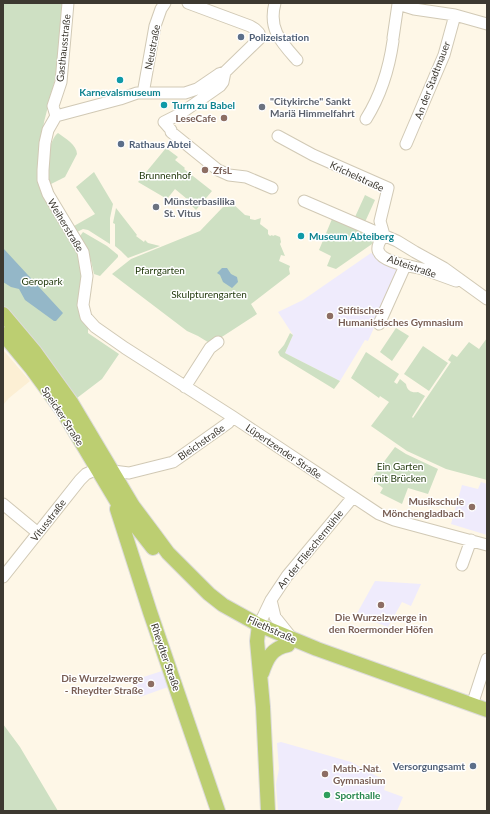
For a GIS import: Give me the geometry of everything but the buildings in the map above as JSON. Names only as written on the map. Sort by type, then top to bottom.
[{"type":"main road","name":"Speicker Straße","points":[[3,314],[35,352],[71,402],[113,471]]},
{"type":"main road","name":"Speicker Straße","points":[[3,334],[32,369],[62,410],[117,502]]},
{"type":"main road","name":"Fliethstraße","points":[[113,471],[133,506],[176,561],[209,594],[258,629]]},
{"type":"main road","name":"Fliethstraße","points":[[117,502],[138,530],[164,560],[204,599],[241,625],[258,629],[290,641],[389,683],[487,717]]},
{"type":"main road","name":"Rheydter Straße","points":[[117,502],[117,509],[150,612],[218,811]]},
{"type":"main road","points":[[258,629],[262,675],[268,811]]},
{"type":"main road","name":"Fliethstraße","points":[[290,641],[317,649],[487,710]]},
{"type":"main road","points":[[262,675],[265,664],[272,652],[290,641]]},
{"type":"street","name":"Gasthausstraße","points":[[56,116],[53,106],[61,82],[68,3]]},
{"type":"street","name":"Neustraße","points":[[144,93],[155,26],[161,9],[165,3]]},
{"type":"street","points":[[56,116],[137,93],[185,93],[197,89],[219,74],[225,72],[259,39],[259,33],[250,26],[188,3]]},
{"type":"street","points":[[275,3],[273,16],[274,28],[297,60]]},
{"type":"street","points":[[366,119],[379,96],[391,59],[398,4],[455,15],[487,24]]},
{"type":"street","name":"An der Stadtmauer","points":[[406,144],[444,56],[455,15]]},
{"type":"street","points":[[259,33],[274,28]]},
{"type":"street","points":[[225,72],[223,82],[220,86],[180,114],[164,122],[171,132],[218,170],[230,175],[246,177],[272,188]]},
{"type":"street","name":"Weiherstraße","points":[[56,116],[48,130],[45,143],[43,180],[48,194],[83,252],[87,276],[83,309],[86,317],[95,327]]},
{"type":"street","name":"Krichelstraße","points":[[282,138],[313,155],[388,188],[380,221],[384,235]]},
{"type":"street","name":"Abteistraße","points":[[304,201],[397,241],[444,268],[487,299]]},
{"type":"street","name":"Abteistraße","points":[[384,235],[378,250],[386,259],[464,283]]},
{"type":"street","points":[[379,324],[405,266]]},
{"type":"street","name":"Lüpertzender Straße","points":[[95,327],[379,514],[394,520],[487,545]]},
{"type":"street","points":[[185,387],[210,348],[218,342]]},
{"type":"street","name":"Bleichstraße","points":[[97,469],[129,473],[173,462],[228,423],[233,417]]},
{"type":"street","name":"Vitusstraße","points":[[3,577],[80,480],[86,474],[97,469]]},
{"type":"street","name":"An der Flieschermühle","points":[[258,629],[271,600],[287,576],[312,552],[353,497]]},
{"type":"street","points":[[3,504],[38,533]]},
{"type":"street","points":[[462,565],[471,540]]},
{"type":"street","points":[[271,600],[275,617],[290,641]]},
{"type":"street","points":[[472,705],[487,659]]},
{"type":"shaded area","name":"Stiftisches Humanistisches Gymnasium","points":[[371,253],[398,267],[368,341],[365,340],[340,381],[285,353],[293,335],[278,312],[303,300]]},
{"type":"shaded area","points":[[3,350],[30,381],[9,398],[3,405]]},
{"type":"shaded area","name":"Musikschule Mönchengladbach","points":[[481,482],[487,484],[487,535],[451,524],[462,485],[478,489]]},
{"type":"shaded area","name":"Die Wurzelzwerge in den Roermonder Höfen","points":[[375,581],[421,584],[411,606],[402,602],[388,627],[356,615]]},
{"type":"shaded area","name":"Die Wurzelzwerge - Rheydter Straße","points":[[162,671],[168,687],[140,697],[134,680]]},
{"type":"shaded area","name":"Math.-Nat. Gymnasium","points":[[281,742],[351,762],[386,781],[384,790],[403,797],[397,811],[278,811],[276,784],[279,769],[277,743]]},
{"type":"green space","name":"Geropark","points":[[3,3],[63,3],[58,68],[44,122],[38,173],[78,253],[83,273],[78,308],[81,319],[89,328],[88,333],[119,354],[102,379],[77,398],[3,308]]},
{"type":"green space","points":[[58,133],[73,145],[77,154],[65,177],[51,184],[48,174],[48,158],[52,143]]},
{"type":"green space","name":"Brunnenhof","points":[[166,148],[178,157],[175,160],[185,168],[184,169],[212,191],[196,210],[192,206],[193,204],[175,189],[167,199],[138,182]]},
{"type":"green space","points":[[94,172],[113,204],[110,218],[110,244],[88,230],[83,229],[77,232],[74,226],[95,214],[76,187]]},
{"type":"green space","points":[[365,195],[375,200],[365,222],[355,217]]},
{"type":"green space","name":"Skulpturengarten","points":[[232,203],[245,215],[250,216],[250,219],[255,220],[261,218],[260,224],[268,230],[268,234],[270,236],[275,235],[280,237],[280,244],[285,256],[281,255],[279,261],[290,266],[290,274],[251,304],[257,314],[211,344],[187,331],[112,274],[131,259],[200,231],[223,207],[228,207]]},
{"type":"green space","points":[[116,208],[137,235],[136,236],[144,242],[145,240],[148,243],[160,246],[128,258],[115,246],[115,224],[113,223]]},
{"type":"green space","points":[[332,219],[376,236],[372,244],[336,269],[327,266],[331,256],[319,250]]},
{"type":"green space","points":[[83,232],[107,246],[118,255],[118,257],[100,276],[94,274],[91,261],[80,236]]},
{"type":"green space","points":[[396,328],[409,336],[392,361],[380,352]]},
{"type":"green space","points":[[290,333],[293,335],[285,353],[340,381],[334,389],[280,356],[278,352],[284,345]]},
{"type":"green space","points":[[487,338],[487,480],[446,469],[407,451],[371,426],[389,402],[380,396],[379,398],[351,378],[366,352],[399,374],[394,382],[397,384],[400,379],[406,384],[410,391],[418,392],[425,396],[412,417],[413,418],[451,362],[448,360],[452,354],[457,357],[469,342],[479,349]]},
{"type":"green space","points":[[423,346],[448,363],[429,391],[404,374]]},
{"type":"green space","name":"Ein Garten mit Brücken","points":[[395,447],[406,454],[438,469],[428,494],[408,488],[402,504],[380,493],[383,488],[371,479]]},
{"type":"green space","points":[[3,724],[20,747],[58,811],[3,811]]},
{"type":"water","points":[[3,248],[63,313],[56,321],[25,300],[19,289],[11,287],[3,282]]},
{"type":"water","points":[[222,268],[227,268],[231,274],[237,277],[238,282],[232,288],[223,282],[220,275],[217,273]]},
{"type":"place","name":"Polizeistation","points":[[241,37]]},
{"type":"place","name":"Karnevalsmuseum","points":[[120,80]]},
{"type":"place","name":"Turm zu Babel","points":[[164,105]]},
{"type":"place","name":"\"Citykirche\" Sankt Mariä Himmelfahrt","points":[[262,107]]},
{"type":"place","name":"LeseCafe","points":[[224,118]]},
{"type":"place","name":"Rathaus Abtei","points":[[121,144]]},
{"type":"place","name":"ZfsL","points":[[205,170]]},
{"type":"place","name":"Münsterbasilika St. Vitus","points":[[156,207]]},
{"type":"place","name":"Museum Abteiberg","points":[[301,236]]},
{"type":"place","name":"Stiftisches Humanistisches Gymnasium","points":[[330,316]]},
{"type":"place","name":"Musikschule Mönchengladbach","points":[[472,507]]},
{"type":"place","name":"Die Wurzelzwerge in den Roermonder Höfen","points":[[381,605]]},
{"type":"place","name":"Die Wurzelzwerge - Rheydter Straße","points":[[151,684]]},
{"type":"place","name":"Versorgungsamt","points":[[473,766]]},
{"type":"place","name":"Math.-Nat. Gymnasium","points":[[325,774]]},
{"type":"place","name":"Sporthalle","points":[[327,795]]},
{"type":"park label","name":"Pfarrgarten","points":[[160,270]]}]
